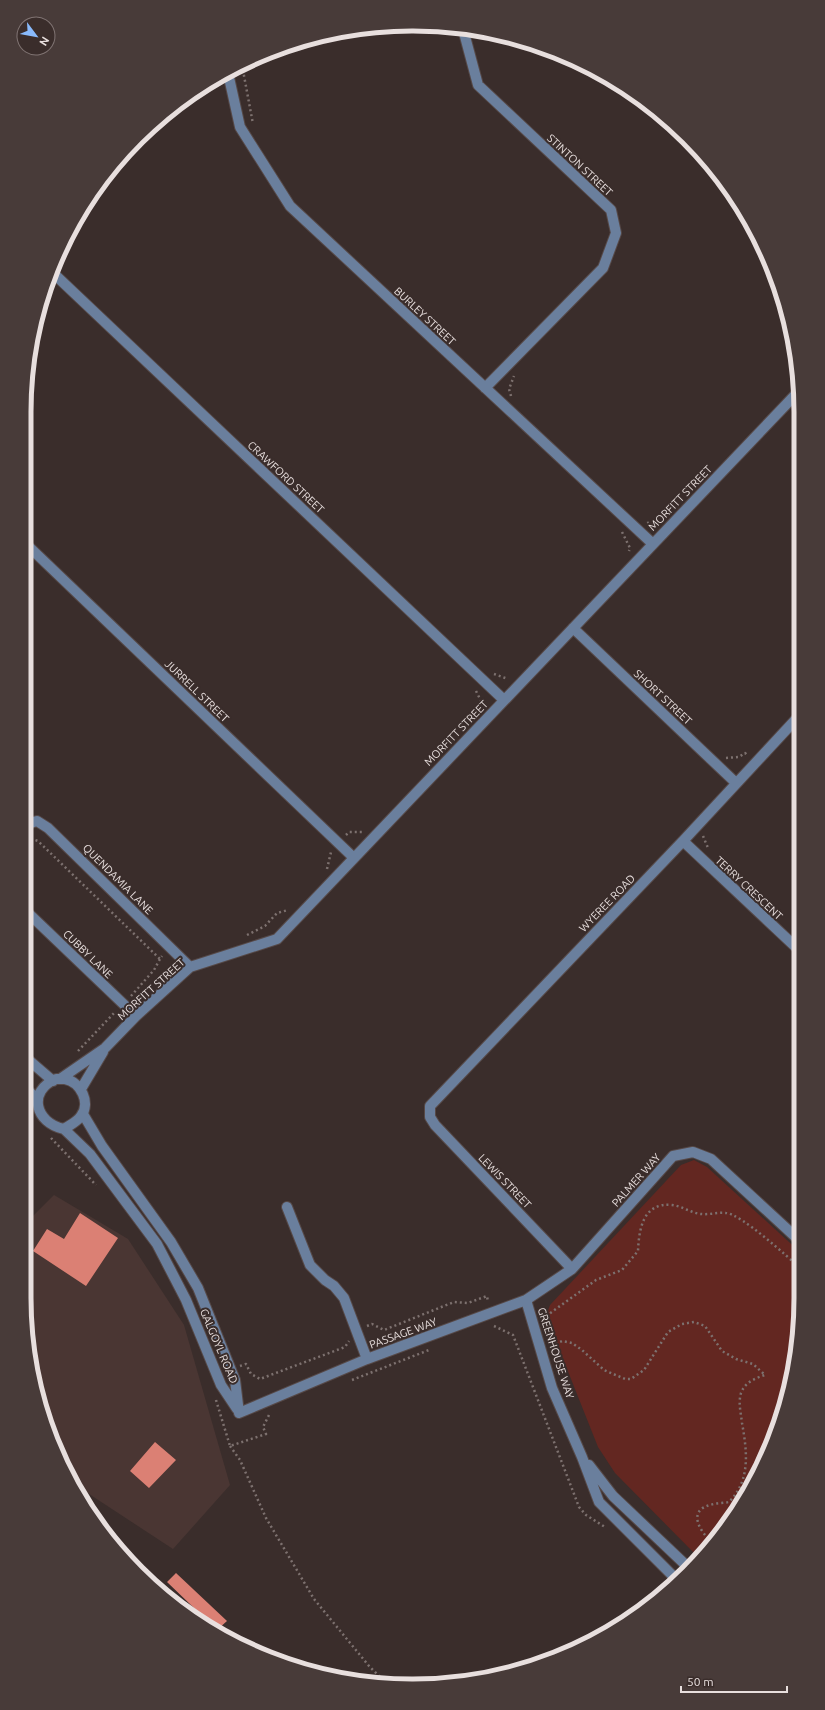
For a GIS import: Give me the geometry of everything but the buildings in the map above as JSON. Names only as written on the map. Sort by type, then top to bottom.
[{"type":"street","name":"STINTON STREET","points":[[464,34],[478,85],[612,210],[616,233],[603,268],[485,388]]},
{"type":"street","name":"BURLEY STREET","points":[[229,78],[240,127],[290,206],[653,544]]},
{"type":"street","name":"CRAWFORD STREET","points":[[57,275],[504,700]]},
{"type":"street","name":"MORFITT STREET","points":[[56,1080],[105,1048],[136,1016],[190,967],[277,939],[793,397]]},
{"type":"street","name":"JURRELL STREET","points":[[31,549],[354,858]]},
{"type":"street","name":"SHORT STREET","points":[[573,628],[736,783]]},
{"type":"street","name":"WYEREE ROAD","points":[[430,1106],[794,721]]},
{"type":"street","name":"QUENDAMIA LANE","points":[[31,822],[37,821],[48,828],[190,967]]},
{"type":"street","name":"TERRY CRESCENT","points":[[682,841],[700,860],[794,946]]},
{"type":"street","name":"CUBBY LANE","points":[[31,916],[136,1016]]},
{"type":"street","name":"MORFITT STREET","points":[[81,1089],[105,1048]]},
{"type":"street","points":[[31,1061],[56,1080]]},
{"type":"street","points":[[66,1079],[74,1083],[81,1089],[85,1098],[85,1106],[82,1114],[75,1122],[64,1129],[49,1123],[42,1117],[38,1109],[38,1100],[41,1091],[47,1084],[56,1080],[66,1079]]},
{"type":"street","points":[[31,1093],[38,1100]]},
{"type":"street","name":"LEWIS STREET","points":[[430,1106],[430,1117],[435,1126],[572,1269]]},
{"type":"street","name":"GALGOYL ROAD","points":[[82,1114],[102,1146],[171,1242],[198,1288],[235,1380],[239,1413]]},
{"type":"street","name":"GALGOYL ROAD","points":[[64,1129],[90,1154],[156,1244],[186,1300],[221,1385],[239,1413]]},
{"type":"street","name":"PALMER WAY","points":[[572,1269],[672,1156],[693,1152],[711,1159],[794,1236]]},
{"type":"street","points":[[287,1206],[310,1265],[334,1286],[344,1298],[367,1359]]},
{"type":"street","points":[[146,1229],[156,1221]]},
{"type":"street","name":"PASSAGE WAY","points":[[239,1413],[367,1359],[526,1300],[572,1269]]},
{"type":"street","name":"GREENHOUSE WAY","points":[[526,1300],[552,1388],[599,1502],[673,1576]]},
{"type":"street","name":"GREENHOUSE WAY","points":[[582,1458],[613,1496],[685,1564]]},
{"type":"path","points":[[243,71],[253,125]]},
{"type":"path","points":[[505,369],[514,376],[509,389],[512,398]]},
{"type":"path","points":[[626,554],[630,548],[622,532],[630,522]]},
{"type":"path","points":[[478,709],[482,703],[475,690],[482,679],[489,672],[510,680]]},
{"type":"path","points":[[723,758],[739,757],[745,753],[755,763]]},
{"type":"path","points":[[326,872],[330,853],[349,832],[366,832]]},
{"type":"path","points":[[700,860],[710,851],[702,834]]},
{"type":"path","points":[[31,839],[38,841],[160,959]]},
{"type":"path","points":[[245,936],[265,926],[278,913],[290,909]]},
{"type":"path","points":[[75,1054],[154,970],[160,959],[172,949]]},
{"type":"path","points":[[48,1135],[100,1189]]},
{"type":"path","points":[[544,1326],[542,1319],[596,1280],[622,1270],[638,1252],[639,1237],[644,1217],[658,1206],[673,1205],[702,1214],[727,1212],[748,1224],[794,1263]]},
{"type":"path","points":[[549,1340],[551,1346],[562,1341],[572,1343],[604,1370],[625,1379],[630,1379],[644,1370],[668,1332],[682,1324],[694,1322],[705,1326],[722,1351],[736,1359],[753,1364],[765,1376],[750,1381],[741,1392],[739,1406],[746,1447],[747,1465],[740,1487],[730,1502],[705,1506],[701,1509],[698,1515],[697,1523],[700,1530],[708,1538]]},
{"type":"path","points":[[487,1328],[494,1325],[513,1336],[579,1507]]},
{"type":"path","points":[[346,1382],[435,1348]]},
{"type":"path","points":[[214,1396],[230,1446],[240,1460],[266,1518],[314,1599],[381,1677]]},
{"type":"path","points":[[230,1446],[266,1434],[263,1427],[271,1411]]},
{"type":"shaded area","points":[[694,1160],[707,1167],[794,1247],[794,1298],[791,1347],[787,1372],[774,1420],[755,1466],[743,1488],[715,1530],[695,1554],[615,1473],[598,1447],[546,1316],[550,1305],[681,1165]]},
{"type":"shaded area","points":[[54,1195],[128,1239],[184,1325],[230,1485],[173,1549],[83,1490],[70,1466],[60,1443],[44,1396],[34,1347],[31,1298],[31,1218]]}]
